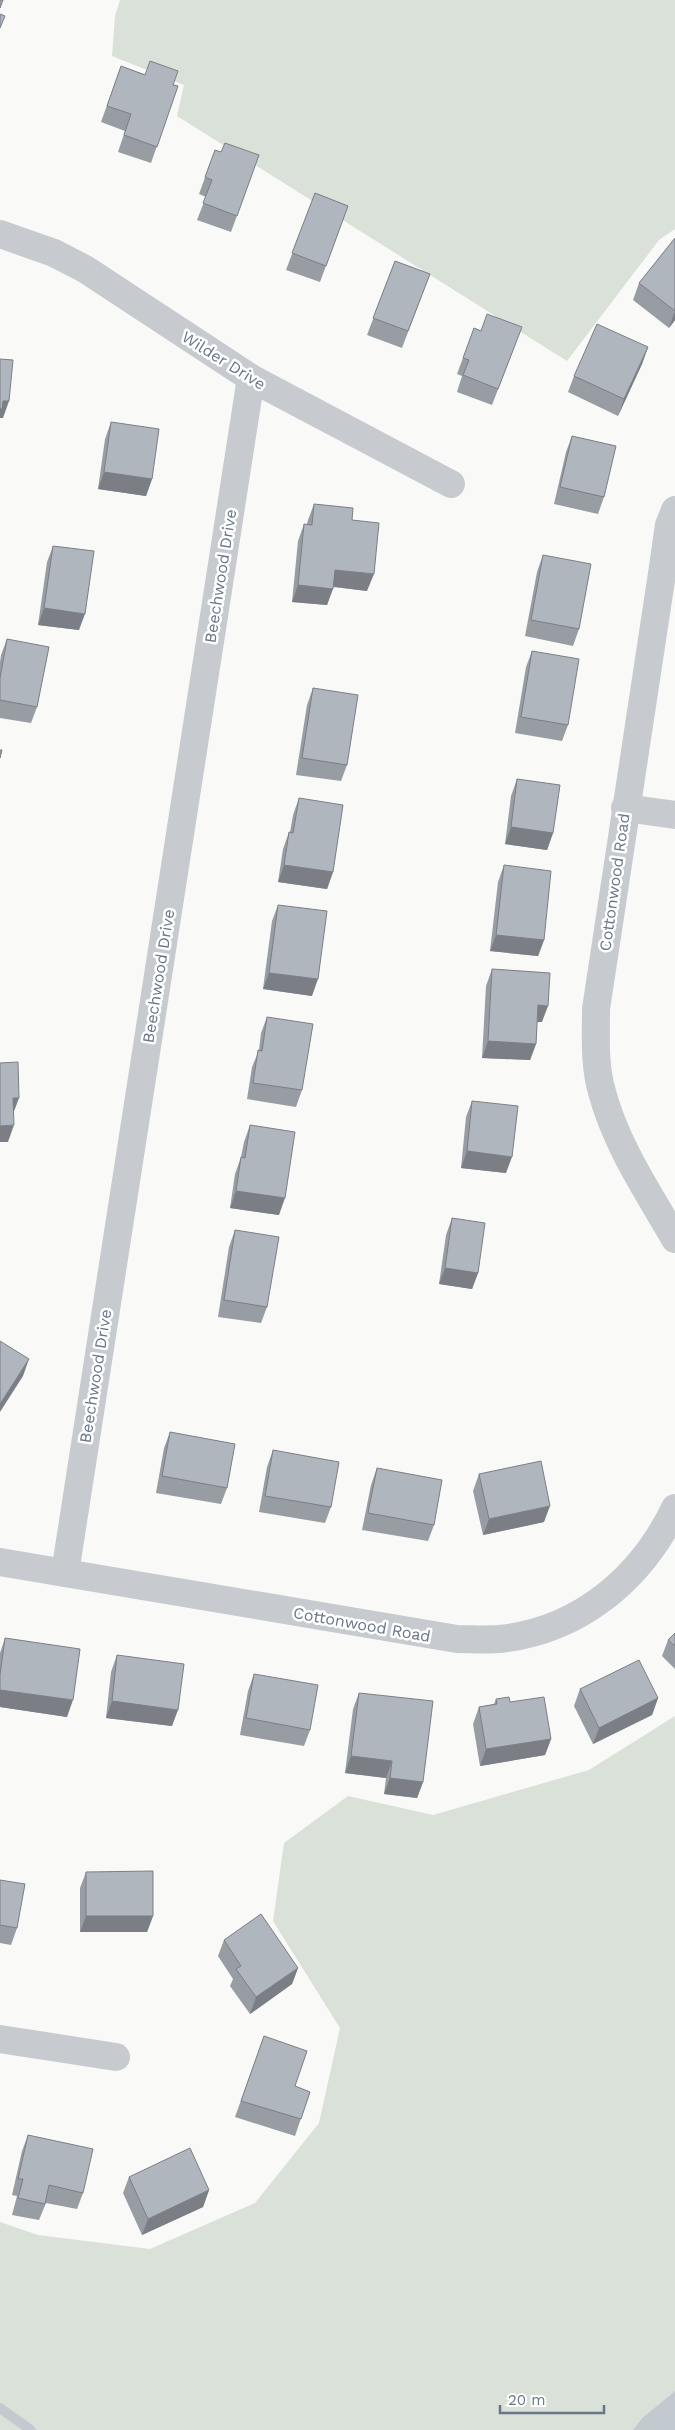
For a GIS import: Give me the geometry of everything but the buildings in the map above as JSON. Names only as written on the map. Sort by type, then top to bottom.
[{"type":"street","name":"Wilder Drive","points":[[0,234],[54,253],[85,269],[251,378],[451,484]]},
{"type":"street","name":"Beechwood Drive","points":[[65,1573],[251,378]]},
{"type":"street","name":"Cottonwood Road","points":[[675,510],[670,524],[624,808],[596,1008],[596,1055],[601,1091],[617,1136],[675,1239]]},
{"type":"street","points":[[624,808],[675,815]]},
{"type":"street","name":"Cottonwood Road","points":[[0,1562],[456,1640],[499,1639],[531,1633],[570,1618],[606,1596],[643,1562],[662,1534],[675,1508]]},
{"type":"street","points":[[0,2039],[116,2057]]},
{"type":"shaded area","points":[[120,0],[675,0],[675,229],[659,240],[567,361],[177,116],[184,85],[112,56],[115,16]]},
{"type":"shaded area","points":[[675,1716],[675,2391],[642,2418],[633,2430],[0,2430],[0,2222],[38,2235],[150,2249],[255,2203],[319,2123],[340,2028],[273,1921],[284,1843],[348,1796],[433,1815],[589,1770]]},
{"type":"shaded area","points":[[675,2391],[675,2430],[633,2430],[642,2418]]},
{"type":"waterway","points":[[0,2408],[31,2430]]}]
